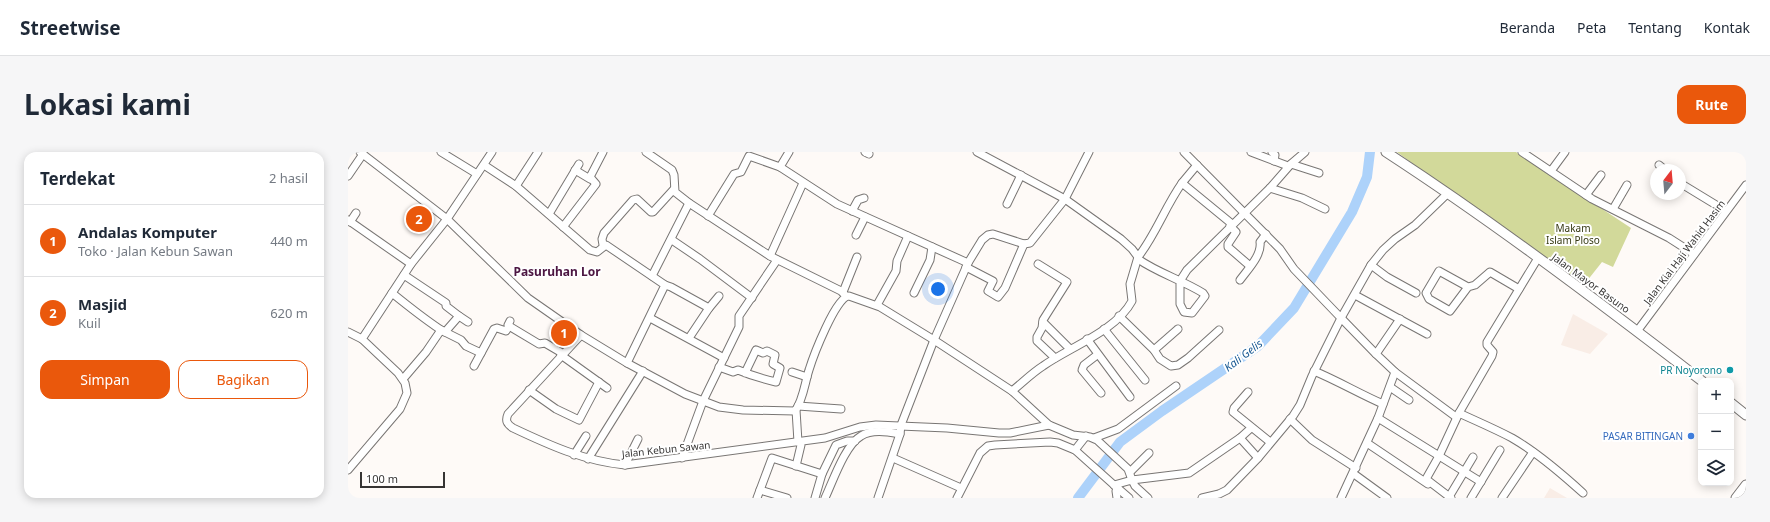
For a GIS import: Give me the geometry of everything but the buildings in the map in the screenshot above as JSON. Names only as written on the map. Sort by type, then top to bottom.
[{"type":"main road","name":"Jalan Mayor Basuno","points":[[1390,154],[1638,330],[1698,378]]},
{"type":"main road","points":[[1734,405],[1746,415]]},
{"type":"main road","points":[[1736,498],[1746,485]]},
{"type":"street","points":[[441,152],[477,174]]},
{"type":"street","points":[[362,339],[411,264],[447,219],[492,152]]},
{"type":"street","points":[[516,186],[538,152]]},
{"type":"street","points":[[590,179],[603,152]]},
{"type":"street","points":[[646,152],[672,170],[675,178],[674,189],[677,194],[689,204],[770,256],[844,294],[860,298],[877,305],[1012,391],[1050,425],[1073,435],[1086,436],[1096,439],[1130,472],[1135,486],[1148,498]]},
{"type":"street","points":[[780,168],[788,152]]},
{"type":"street","points":[[878,498],[934,340],[967,265],[982,240],[988,235],[993,234],[1024,244],[1030,243],[1064,199],[1089,152]]},
{"type":"street","points":[[1184,152],[1266,234],[1280,249],[1294,269],[1322,299],[1376,354],[1396,372],[1457,415],[1511,438],[1533,452],[1583,493]]},
{"type":"street","points":[[1191,159],[1196,152]]},
{"type":"street","points":[[1251,152],[1274,162],[1320,174]]},
{"type":"street","points":[[1272,152],[1275,155],[1274,162]]},
{"type":"street","points":[[980,153],[1064,199],[1121,238],[1132,249],[1138,258],[1161,273],[1180,281],[1204,294],[1199,305],[1192,313],[1184,312],[1181,306],[1180,281],[1187,270],[1270,188],[1290,165],[1305,152]]},
{"type":"street","points":[[1522,152],[1586,195],[1669,238],[1694,254]]},
{"type":"street","points":[[1551,171],[1564,152]]},
{"type":"street","points":[[348,176],[361,153],[447,219],[524,295],[581,335],[627,363],[685,394],[735,410],[797,408],[842,410]]},
{"type":"street","points":[[708,216],[734,174],[741,172],[750,154],[780,168],[837,204],[932,247],[967,265],[995,282],[986,294],[1000,296],[1024,244]]},
{"type":"street","points":[[484,165],[516,186],[592,251],[598,251],[603,245],[602,239],[604,233],[633,200],[636,199],[651,212],[653,212],[674,189]]},
{"type":"street","points":[[1012,391],[1042,366],[1104,329],[1120,316],[1132,301],[1130,284],[1138,258],[1146,247],[1173,196],[1197,165]]},
{"type":"street","points":[[549,214],[577,167],[596,183],[596,185],[563,227]]},
{"type":"street","points":[[1007,204],[1021,175]]},
{"type":"street","points":[[1586,195],[1601,175]]},
{"type":"street","points":[[770,256],[803,183]]},
{"type":"street","points":[[1182,183],[1231,225],[1236,232],[1228,244],[1228,247],[1250,266]]},
{"type":"street","points":[[1612,209],[1627,185]]},
{"type":"street","name":"Jalan Kiai Haji Wahid Hasim","points":[[1638,330],[1746,185]]},
{"type":"street","points":[[1686,187],[1726,211]]},
{"type":"street","points":[[1270,188],[1302,198],[1325,209]]},
{"type":"street","points":[[1202,498],[1219,494],[1227,490],[1258,458],[1290,419],[1300,405],[1314,371],[1341,318],[1372,265],[1395,239],[1415,225],[1447,194]]},
{"type":"street","points":[[852,211],[860,199],[864,198]]},
{"type":"street","points":[[652,276],[672,240],[689,204]]},
{"type":"street","points":[[356,213],[349,222],[411,264]]},
{"type":"street","points":[[856,235],[865,217]]},
{"type":"street","points":[[1240,280],[1260,251],[1260,242],[1266,234]]},
{"type":"street","points":[[877,305],[896,271],[897,261],[908,236]]},
{"type":"street","points":[[672,240],[752,298]]},
{"type":"street","points":[[603,245],[607,245],[666,285],[709,308]]},
{"type":"street","points":[[914,293],[930,260],[932,247]]},
{"type":"street","points":[[796,466],[800,445],[797,408],[807,377],[826,329],[844,294],[857,257]]},
{"type":"street","points":[[1449,498],[1426,479],[1439,456],[1457,415],[1492,356],[1493,352],[1486,345],[1487,342],[1538,258]]},
{"type":"street","points":[[682,458],[703,401],[739,327],[740,316],[777,260]]},
{"type":"street","points":[[1038,264],[1068,282],[1043,322],[1042,328],[1037,337],[1037,341],[1055,358]]},
{"type":"street","points":[[1372,265],[1387,276],[1416,293]]},
{"type":"street","points":[[1468,287],[1439,271],[1426,293],[1429,299],[1450,311],[1468,287],[1475,285],[1490,272],[1519,289]]},
{"type":"street","points":[[404,275],[446,303],[446,306],[468,322]]},
{"type":"street","points":[[627,363],[666,285]]},
{"type":"street","points":[[392,293],[414,310],[418,315],[443,331],[461,340],[466,346],[480,353]]},
{"type":"street","points":[[1355,295],[1427,334]]},
{"type":"street","points":[[689,338],[719,296]]},
{"type":"street","points":[[403,379],[443,331],[458,316]]},
{"type":"street","points":[[1120,316],[1154,350],[1160,359],[1171,366],[1188,358],[1219,330]]},
{"type":"street","points":[[650,318],[724,358]]},
{"type":"street","points":[[1376,354],[1400,319]]},
{"type":"street","points":[[1043,322],[1070,349]]},
{"type":"street","points":[[474,366],[494,329],[497,328],[505,331],[510,324],[539,344],[545,343],[562,354],[607,388]]},
{"type":"street","points":[[1104,329],[1145,380]]},
{"type":"street","points":[[1154,350],[1178,329]]},
{"type":"street","points":[[348,332],[362,339],[403,379],[407,393],[404,404],[388,425],[348,470]]},
{"type":"street","name":"Jalan Kebun Sawan","points":[[581,335],[508,414],[507,423],[513,428],[544,443],[574,455],[603,462],[625,465],[800,445],[833,437],[860,427],[876,425],[901,430]]},
{"type":"street","points":[[1086,340],[1130,397]]},
{"type":"street","points":[[719,367],[733,372],[737,370],[745,372],[776,382],[780,368],[773,364],[775,354],[769,352],[763,353],[756,350],[745,372]]},
{"type":"street","points":[[1098,355],[1084,365],[1082,370],[1101,393]]},
{"type":"street","points":[[1314,371],[1339,381],[1353,390],[1383,404]]},
{"type":"street","points":[[588,459],[643,372]]},
{"type":"street","points":[[792,372],[807,377]]},
{"type":"street","points":[[1341,498],[1355,471],[1396,372]]},
{"type":"street","points":[[529,390],[556,409],[579,420],[599,382]]},
{"type":"street","points":[[1096,439],[1118,429],[1176,386]]},
{"type":"street","points":[[1390,387],[1409,400]]},
{"type":"street","points":[[1248,392],[1232,411],[1270,442]]},
{"type":"street","points":[[1378,418],[1481,482]]},
{"type":"street","points":[[1290,419],[1312,440],[1355,471],[1387,498]]},
{"type":"street","points":[[825,498],[845,456],[855,440],[861,435],[875,432],[901,430],[999,433],[1050,425]]},
{"type":"street","points":[[1115,485],[1132,480],[1190,473],[1240,438],[1251,428]]},
{"type":"street","points":[[574,455],[586,436]]},
{"type":"street","points":[[1078,452],[1086,436]]},
{"type":"street","points":[[1240,438],[1258,458]]},
{"type":"street","points":[[625,465],[638,439]]},
{"type":"street","points":[[814,498],[822,474],[836,445],[855,440]]},
{"type":"street","points":[[957,498],[980,453],[988,446],[1050,442],[1078,452],[1128,498]]},
{"type":"street","points":[[1366,443],[1449,498]]},
{"type":"street","points":[[1471,498],[1500,450]]},
{"type":"street","points":[[1502,498],[1533,452]]},
{"type":"street","points":[[1130,472],[1149,453]]},
{"type":"street","points":[[1449,498],[1474,457]]},
{"type":"street","points":[[757,498],[772,458],[822,474]]},
{"type":"street","points":[[893,458],[961,488]]},
{"type":"street","points":[[1115,485],[1117,498]]},
{"type":"street","points":[[760,490],[787,498]]},
{"type":"shaded area","points":[[1573,314],[1608,334],[1590,354],[1561,345]]},
{"type":"shaded area","points":[[1550,488],[1567,498],[1544,498]]},
{"type":"green space","name":"Makam Islam Ploso","points":[[1397,152],[1516,152],[1631,228],[1613,267],[1602,262],[1583,286],[1498,227]]},
{"type":"waterway","name":"Kali Gelis","points":[[1078,498],[1120,442],[1162,411],[1258,346],[1294,308],[1352,212],[1367,177],[1370,152]]},
{"type":"place","name":"Masjid","points":[[419,219]]},
{"type":"place","name":"Andalas Komputer","points":[[564,333]]},
{"type":"place","name":"PR Noyorono","points":[[1730,370]]},
{"type":"place","name":"PASAR BITINGAN","points":[[1691,436]]},
{"type":"district","name":"Pasuruhan Lor","points":[[557,271]]}]
